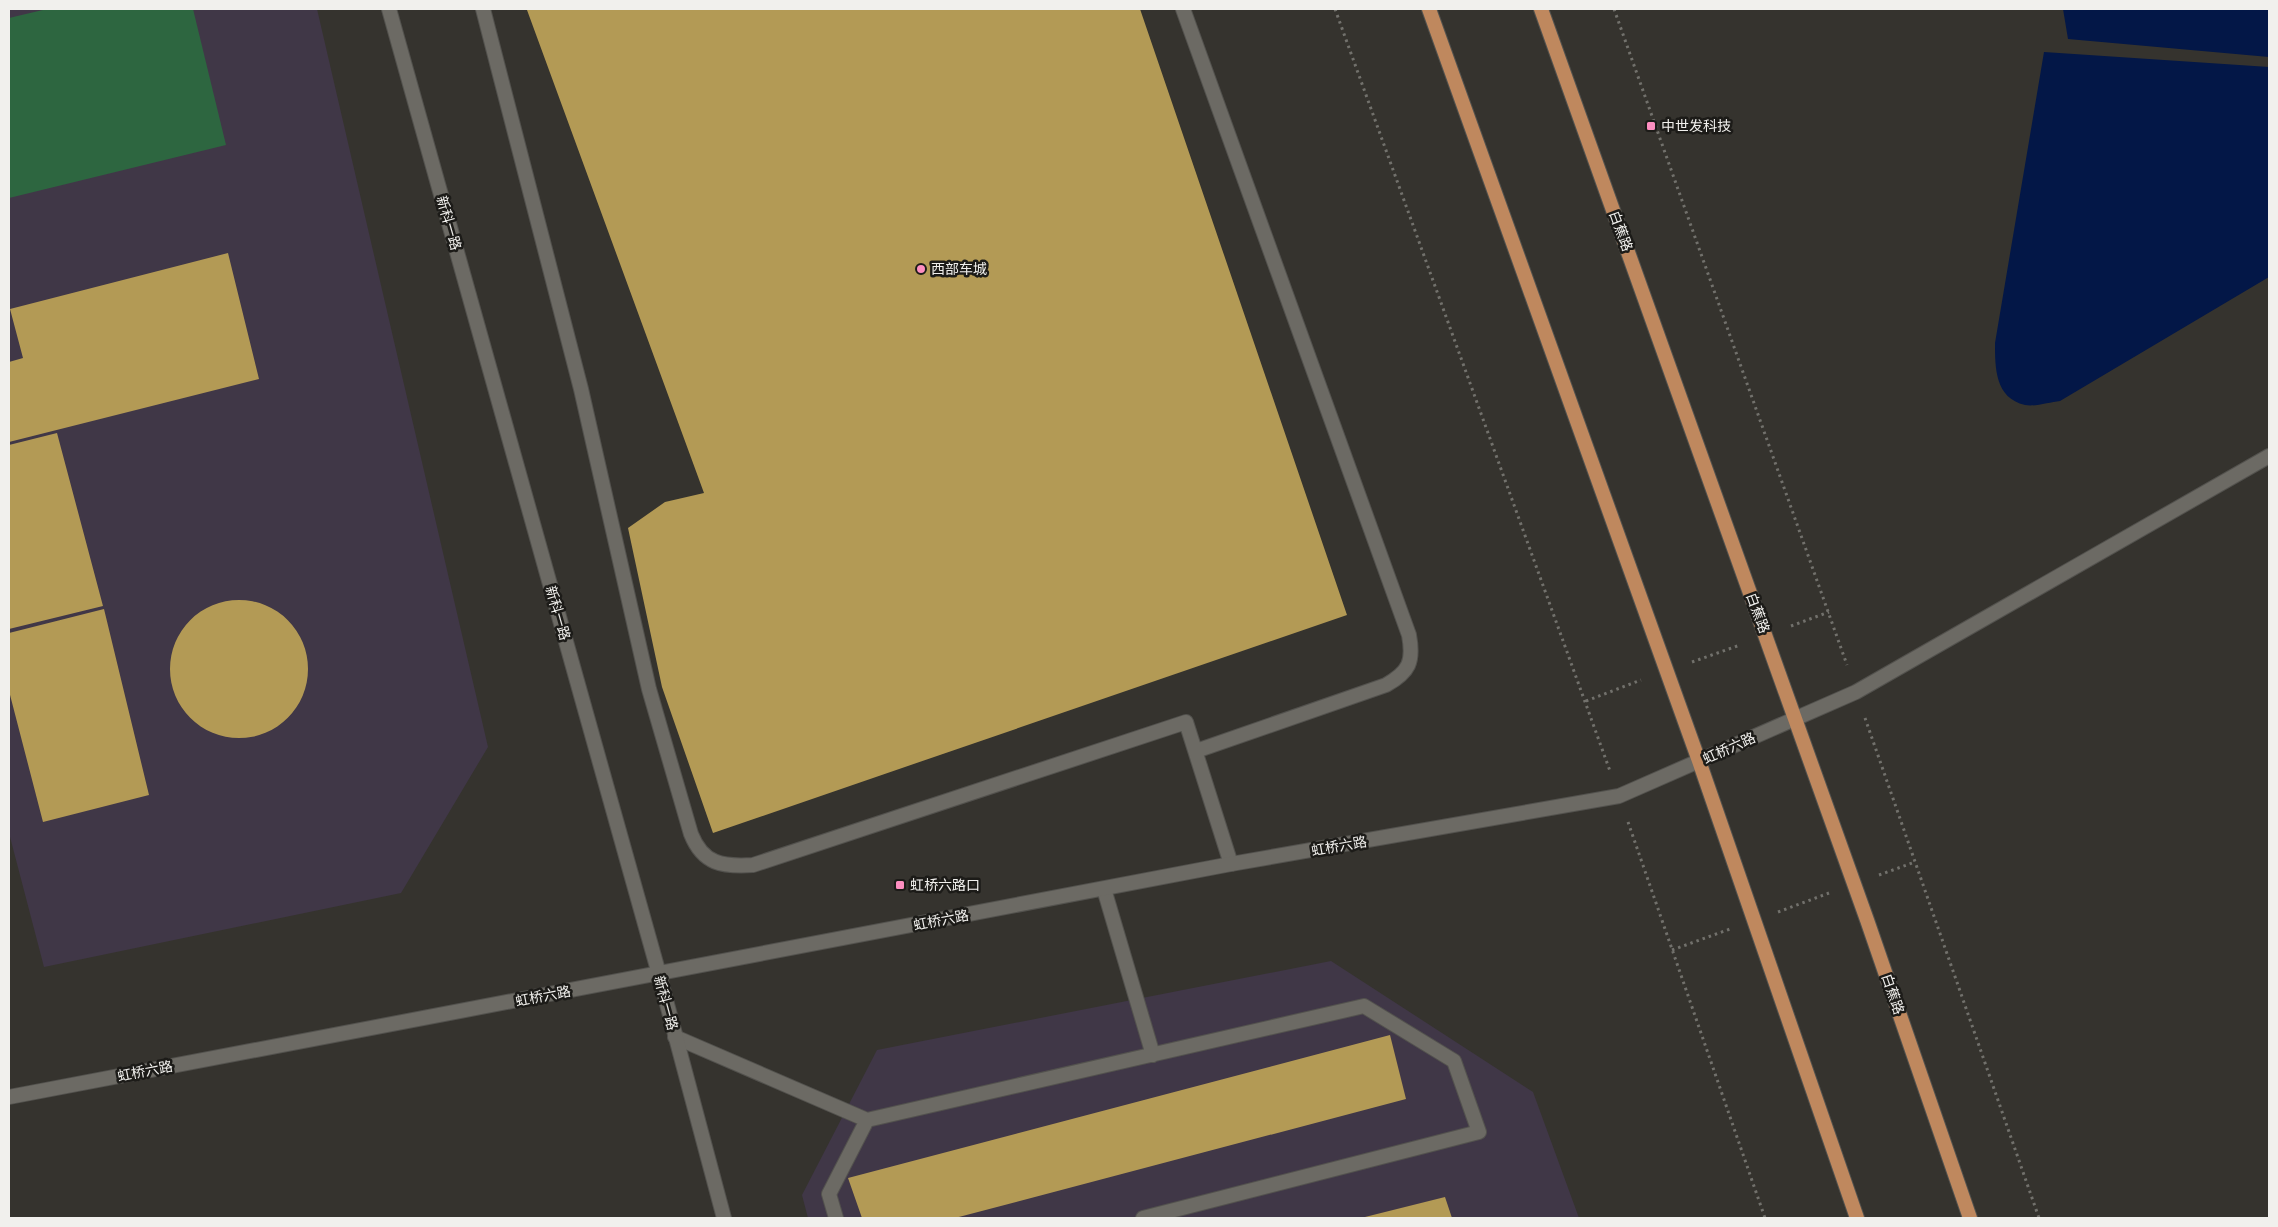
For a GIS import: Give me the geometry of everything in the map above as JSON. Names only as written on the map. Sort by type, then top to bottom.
[{"type":"main road","points":[[1429,9],[1699,761],[1857,1218]]},
{"type":"main road","name":"白蕉路","points":[[1541,9],[1855,884],[1970,1218]]},
{"type":"street","name":"新科一路","points":[[389,9],[659,974],[724,1218]]},
{"type":"street","points":[[483,9],[581,389],[649,689],[691,834],[698,851],[715,862],[733,867],[753,865],[1186,722],[1231,864]]},
{"type":"street","points":[[1183,9],[1409,635],[1412,649],[1410,663],[1401,677],[1386,685],[1196,750]]},
{"type":"street","name":"虹桥六路","points":[[9,1097],[1231,864],[1619,796],[1856,692],[2269,456]]},
{"type":"street","points":[[1104,889],[1153,1055]]},
{"type":"street","points":[[675,1037],[867,1120],[1364,1006],[1454,1061],[1479,1132],[1143,1218]]},
{"type":"street","points":[[836,1218],[829,1194],[867,1120]]},
{"type":"path","points":[[1335,9],[1586,701],[1765,1218]]},
{"type":"path","points":[[1614,9],[1829,612],[2040,1218]]},
{"type":"path","points":[[1586,701],[1829,612]]},
{"type":"path","points":[[1672,950],[1915,862]]},
{"type":"shaded area","points":[[9,9],[317,9],[488,747],[401,893],[44,967],[9,833]]},
{"type":"shaded area","points":[[1331,961],[1533,1092],[1579,1218],[808,1218],[802,1195],[877,1050]]},
{"type":"green space","points":[[47,9],[193,9],[226,145],[9,198],[9,18]]},
{"type":"water","points":[[2063,9],[2269,9],[2269,57],[2068,39]]},
{"type":"water","points":[[2044,52],[2269,67],[2269,277],[2060,401],[2025,405],[2015,401],[2002,389],[1995,362],[1995,343]]},
{"type":"building","points":[[1140,9],[1347,615],[713,833],[662,687],[628,528],[665,502],[704,493],[527,10]]},
{"type":"building","points":[[228,253],[259,379],[9,442],[9,362],[23,358],[10,309]]},
{"type":"building","points":[[57,433],[103,606],[9,629],[9,445]]},
{"type":"building","points":[[239,600],[265,605],[288,620],[303,643],[308,669],[303,695],[288,718],[265,733],[239,738],[213,733],[190,718],[175,695],[170,669],[175,643],[190,620],[213,605]]},
{"type":"building","points":[[104,609],[149,795],[43,822],[9,691],[9,633]]},
{"type":"building","points":[[1390,1035],[1406,1099],[955,1218],[862,1218],[848,1178]]},
{"type":"building","points":[[1445,1197],[1452,1218],[1361,1218]]},
{"type":"place","name":"中世发科技","points":[[1651,126]]},
{"type":"place","name":"西部车城","points":[[921,269]]},
{"type":"place","name":"虹桥六路口","points":[[900,885]]}]
